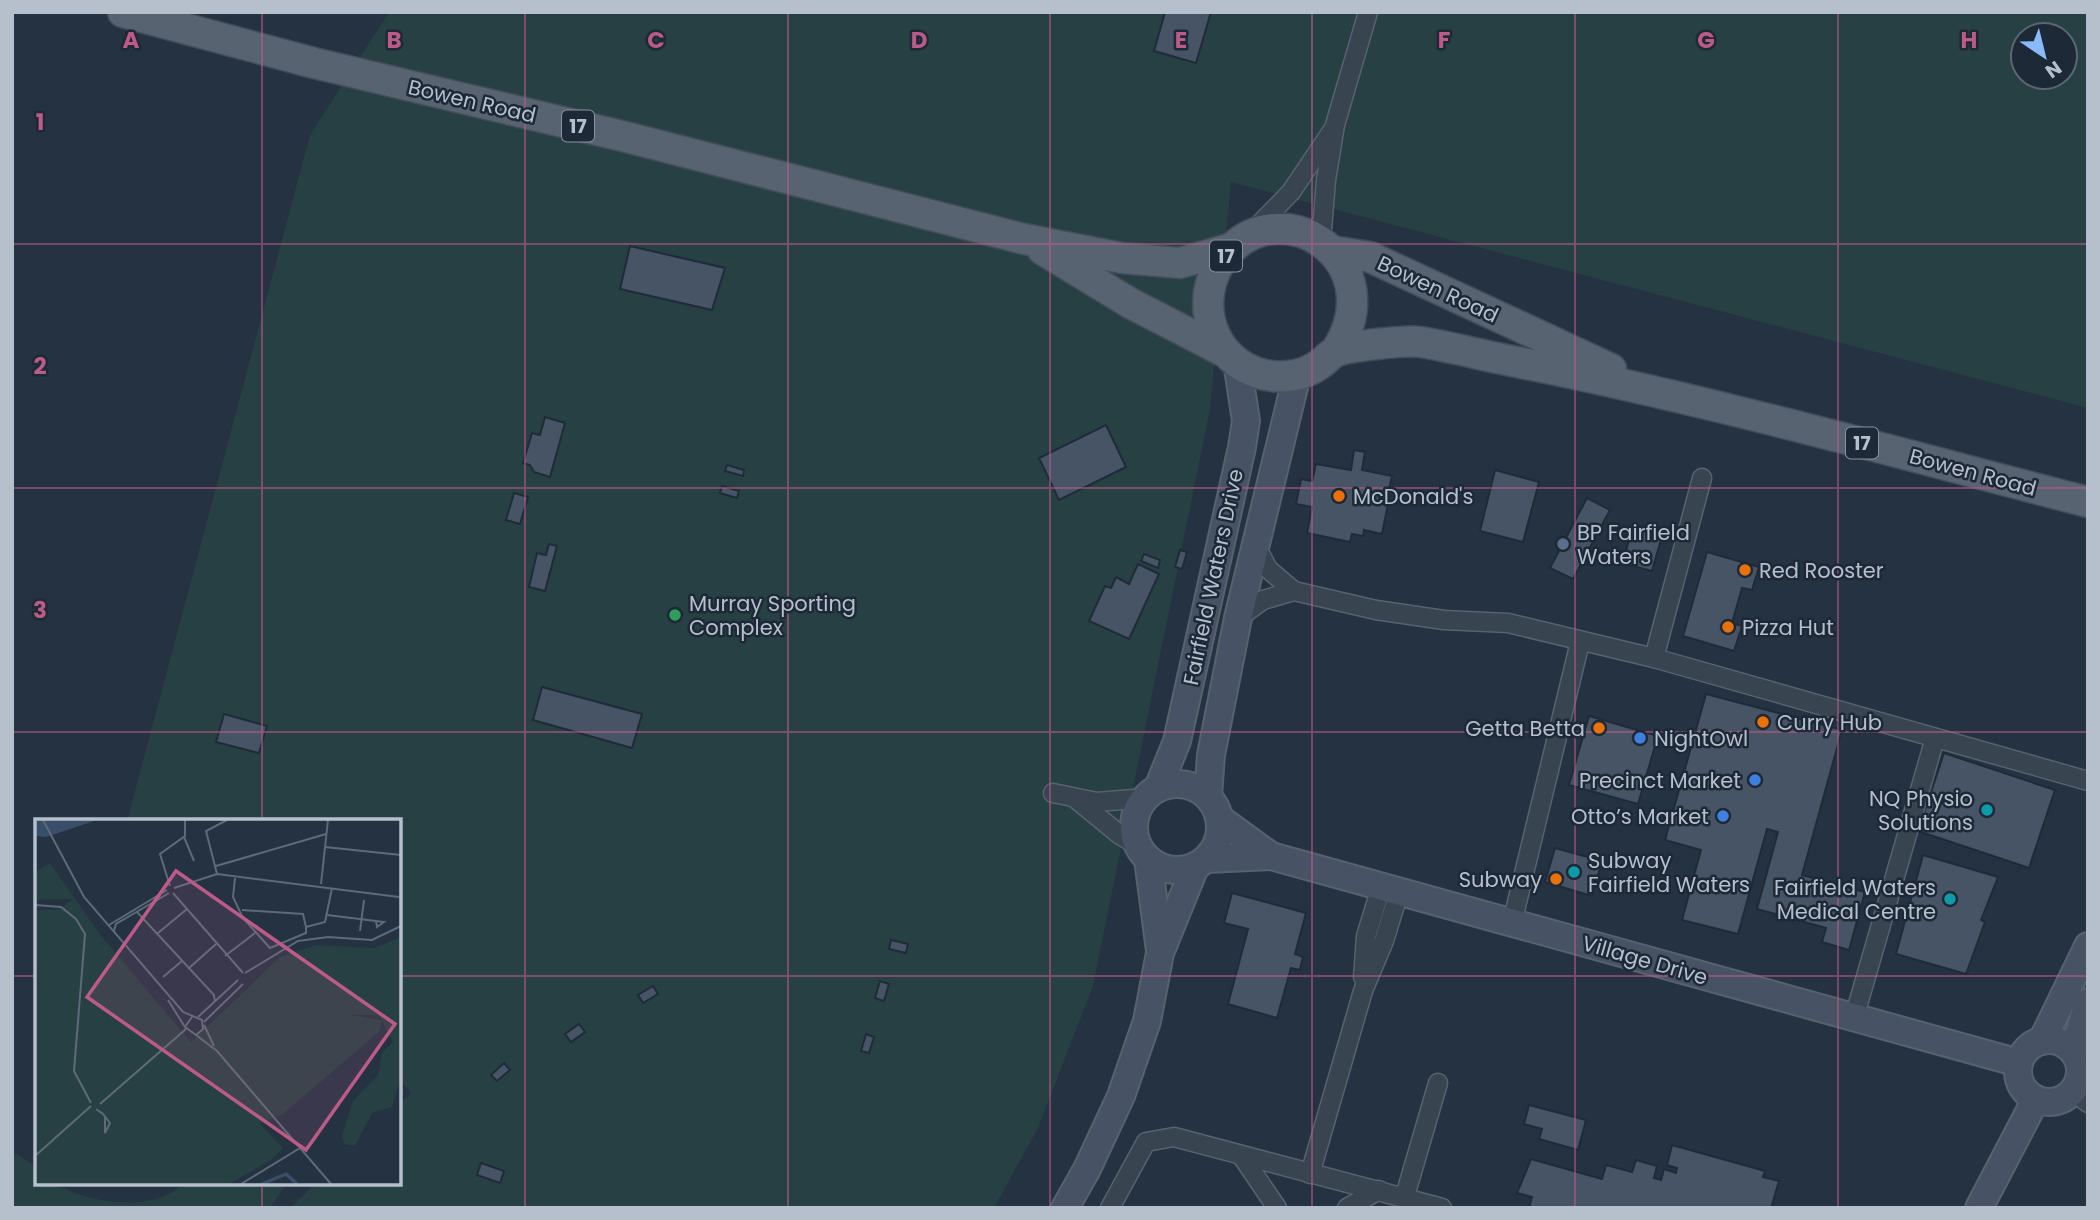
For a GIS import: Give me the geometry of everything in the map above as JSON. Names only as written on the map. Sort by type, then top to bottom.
[{"type":"main road","name":"Bowen Road","points":[[128,13],[314,63],[639,141],[1024,239],[1122,258],[1180,263],[1238,244],[1263,232],[1283,230],[1303,233],[1326,246],[1370,257],[1656,390]]},
{"type":"main road","name":"Bowen Road","points":[[1024,239],[1130,303],[1256,372],[1276,376],[1297,374],[1319,366],[1336,351],[1348,332],[1353,300],[1345,268],[1326,246]]},
{"type":"main road","name":"17","points":[[1231,357],[1212,327],[1207,299],[1215,271],[1238,244]]},
{"type":"main road","name":"Bowen Road","points":[[1336,351],[1416,341],[1656,390],[2088,502]]},
{"type":"street","points":[[1326,246],[1326,180],[1335,125],[1368,12]]},
{"type":"street","points":[[1238,244],[1291,192],[1335,125]]},
{"type":"street","name":"Fairfield Waters Drive","points":[[1152,793],[1177,741],[1242,446],[1246,421],[1231,357]]},
{"type":"street","name":"Fairfield Waters Drive","points":[[1214,807],[1211,755],[1238,618],[1297,374]]},
{"type":"street","points":[[1654,658],[1702,478]]},
{"type":"street","points":[[1255,544],[1268,569],[1294,591],[1376,610],[1444,620],[1508,623],[1654,658],[2088,780]]},
{"type":"street","points":[[1238,618],[1262,600],[1294,591]]},
{"type":"street","points":[[1512,923],[1580,642]]},
{"type":"street","points":[[1854,1018],[1935,738]]},
{"type":"street","points":[[1053,793],[1097,802],[1152,793],[1185,784],[1214,807],[1216,848],[1201,863],[1160,953],[1147,1021],[1121,1096],[1087,1170],[1065,1208]]},
{"type":"street","points":[[1152,793],[1134,820],[1143,852],[1160,953]]},
{"type":"street","points":[[1076,799],[1119,835],[1170,870],[1201,863]]},
{"type":"street","name":"Village Drive","points":[[1214,807],[1271,856]]},
{"type":"street","name":"Village Drive","points":[[1201,863],[1271,856],[1391,887],[2019,1063]]},
{"type":"street","points":[[1310,1174],[1363,991],[1366,936],[1391,887]]},
{"type":"street","points":[[2042,1041],[2088,946]]},
{"type":"street","points":[[2074,1052],[2060,1042],[2042,1041],[2028,1049],[2019,1063],[2021,1084],[2036,1099],[2056,1101],[2080,1097],[2080,1072],[2074,1052],[2088,1002]]},
{"type":"street","points":[[1405,1196],[1438,1083]]},
{"type":"street","points":[[1979,1208],[2036,1099]]},
{"type":"street","points":[[1110,1208],[1146,1142],[1174,1137],[1310,1174],[1405,1196],[1430,1206]]},
{"type":"street","points":[[1241,1155],[1278,1208]]},
{"type":"street","points":[[1348,1208],[1379,1190]]},
{"type":"green space","name":"Murray Sporting Complex","points":[[389,12],[2088,12],[2088,408],[1231,182],[1210,409],[1093,986],[1038,1128],[994,1208],[290,1208],[314,1185],[401,1185],[401,1103],[411,1093],[401,1081],[401,819],[128,819],[310,135]]},
{"type":"green space","points":[[12,1151],[35,1166],[35,1185],[56,1185],[104,1201],[148,1201],[162,1197],[180,1185],[286,1185],[270,1208],[12,1208]]},
{"type":"building","points":[[1165,12],[1211,12],[1196,63],[1154,51]]},
{"type":"building","points":[[630,246],[725,268],[712,310],[620,289]]},
{"type":"building","points":[[545,417],[565,423],[550,477],[534,472],[530,465],[523,463],[532,433],[540,435]]},
{"type":"building","points":[[1106,425],[1126,467],[1059,500],[1039,458]]},
{"type":"building","name":"McDonald's","points":[[1354,450],[1365,452],[1362,470],[1392,476],[1388,493],[1381,491],[1379,499],[1388,504],[1382,534],[1364,530],[1363,536],[1352,534],[1350,542],[1307,533],[1312,507],[1296,504],[1301,479],[1312,481],[1316,464],[1351,470]]},
{"type":"building","points":[[727,465],[744,470],[743,476],[725,471]]},
{"type":"building","points":[[1495,470],[1539,482],[1523,542],[1480,531]]},
{"type":"building","points":[[722,486],[739,491],[737,498],[720,493]]},
{"type":"building","points":[[514,493],[528,497],[520,524],[506,520]]},
{"type":"building","points":[[1587,498],[1610,510],[1573,579],[1550,568]]},
{"type":"building","points":[[1633,528],[1662,536],[1652,571],[1622,563]]},
{"type":"building","points":[[549,544],[557,546],[545,591],[529,587],[537,553],[546,555]]},
{"type":"building","points":[[1180,550],[1187,552],[1182,569],[1175,567]]},
{"type":"building","points":[[1707,552],[1759,567],[1752,590],[1742,588],[1732,623],[1742,626],[1734,651],[1683,636]]},
{"type":"building","points":[[1144,554],[1160,560],[1158,568],[1141,561]]},
{"type":"building","points":[[1138,564],[1159,574],[1129,639],[1089,621],[1105,586],[1111,588],[1116,577],[1129,584]]},
{"type":"building","points":[[542,687],[642,714],[632,748],[533,720]]},
{"type":"building","name":"Precinct Market","points":[[1706,694],[1842,730],[1802,875],[1865,892],[1849,950],[1822,942],[1826,928],[1757,909],[1778,832],[1767,829],[1738,934],[1682,920],[1701,850],[1665,840]]},
{"type":"building","points":[[224,714],[267,726],[259,753],[216,742]]},
{"type":"building","points":[[1589,716],[1658,736],[1638,804],[1569,785]]},
{"type":"building","name":"NQ Physio Solutions","points":[[1944,753],[2055,790],[2029,868],[1918,831]]},
{"type":"building","name":"Subway Fairfield Waters","points":[[1555,848],[1602,861],[1592,896],[1545,882]]},
{"type":"building","name":"Fairfield Waters Medical Centre","points":[[1923,855],[1998,877],[1981,920],[1985,922],[1966,974],[1896,954]]},
{"type":"building","points":[[1232,893],[1306,913],[1295,954],[1303,957],[1300,970],[1291,968],[1277,1018],[1228,1004],[1248,929],[1224,923]]},
{"type":"building","points":[[891,940],[908,944],[906,953],[889,949]]},
{"type":"building","points":[[880,981],[889,984],[884,1001],[875,998]]},
{"type":"building","points":[[653,986],[658,994],[643,1003],[638,995]]},
{"type":"building","points":[[579,1024],[585,1032],[571,1042],[565,1034]]},
{"type":"building","points":[[866,1034],[874,1037],[869,1053],[861,1051]]},
{"type":"building","points":[[504,1063],[510,1070],[497,1081],[491,1075]]},
{"type":"building","points":[[1529,1105],[1586,1120],[1578,1150],[1539,1139],[1542,1129],[1524,1124]]},
{"type":"building","points":[[1672,1145],[1765,1171],[1763,1177],[1779,1181],[1771,1208],[1529,1208],[1532,1197],[1517,1193],[1531,1159],[1602,1179],[1606,1165],[1632,1172],[1636,1160],[1657,1166],[1654,1178],[1661,1180],[1664,1169],[1676,1173],[1677,1168],[1667,1165]]},
{"type":"building","points":[[481,1163],[504,1171],[500,1183],[477,1175]]},
{"type":"place","name":"McDonald's","points":[[1339,496]]},
{"type":"place","name":"BP Fairfield Waters","points":[[1563,544]]},
{"type":"place","name":"Red Rooster","points":[[1745,570]]},
{"type":"place","name":"Murray Sporting Complex","points":[[675,615]]},
{"type":"place","name":"Pizza Hut","points":[[1728,627]]},
{"type":"place","name":"Curry Hub","points":[[1763,722]]},
{"type":"place","name":"Getta Betta","points":[[1599,728]]},
{"type":"place","name":"NightOwl","points":[[1640,738]]},
{"type":"place","name":"Precinct Market","points":[[1755,780]]},
{"type":"place","name":"NQ Physio Solutions","points":[[1987,810]]},
{"type":"place","name":"Otto’s Market","points":[[1723,816]]},
{"type":"place","name":"Subway Fairfield Waters","points":[[1574,872]]},
{"type":"place","name":"Subway","points":[[1556,879]]},
{"type":"place","name":"Fairfield Waters Medical Centre","points":[[1950,899]]}]
